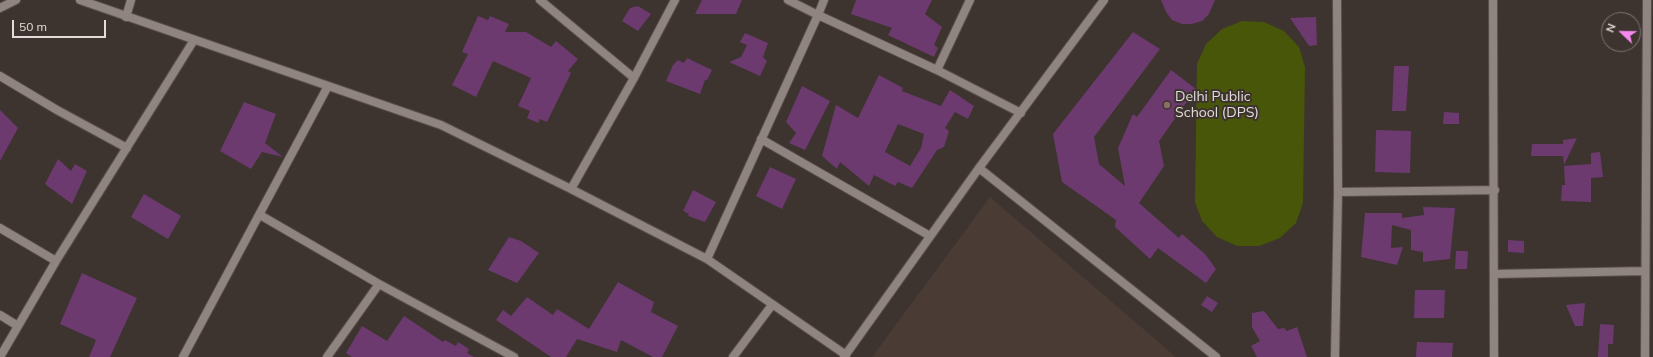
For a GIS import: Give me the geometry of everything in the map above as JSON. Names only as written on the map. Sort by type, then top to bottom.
[{"type":"street","points":[[0,8],[16,0]]},
{"type":"street","points":[[80,0],[441,125],[707,258],[845,356],[979,168],[1104,0]]},
{"type":"street","points":[[126,17],[131,0]]},
{"type":"street","points":[[540,0],[634,78]]},
{"type":"street","points":[[571,189],[634,78],[674,0]]},
{"type":"street","points":[[788,0],[936,70],[1021,113]]},
{"type":"street","points":[[707,258],[824,0]]},
{"type":"street","points":[[936,70],[970,0]]},
{"type":"street","points":[[1335,357],[1338,192],[1337,0]]},
{"type":"street","points":[[1493,0],[1495,190],[1494,357]]},
{"type":"street","points":[[1646,357],[1645,271],[1650,151],[1647,0]]},
{"type":"street","points":[[0,357],[56,261],[194,40]]},
{"type":"street","points":[[0,76],[56,110],[127,148]]},
{"type":"street","points":[[183,357],[328,86]]},
{"type":"street","points":[[761,139],[930,236]]},
{"type":"street","points":[[979,168],[1216,357]]},
{"type":"street","points":[[1338,192],[1495,190]]},
{"type":"street","points":[[260,215],[379,284],[514,357]]},
{"type":"street","points":[[0,228],[56,261]]},
{"type":"street","points":[[1494,274],[1645,271]]},
{"type":"street","points":[[327,357],[379,284]]},
{"type":"street","points":[[733,357],[772,305]]},
{"type":"street","points":[[0,315],[18,326]]},
{"type":"shaded area","points":[[990,197],[1176,357],[872,357]]},
{"type":"green space","points":[[1242,21],[1264,22],[1284,31],[1299,47],[1305,67],[1303,203],[1296,223],[1280,238],[1259,246],[1237,246],[1217,237],[1202,221],[1195,202],[1197,64],[1206,44],[1222,29]]},
{"type":"building","points":[[702,0],[742,0],[736,14],[695,14]]},
{"type":"building","points":[[856,0],[932,0],[925,14],[942,27],[934,45],[938,48],[934,57],[888,35],[892,28],[851,14]]},
{"type":"building","points":[[1161,0],[1215,0],[1209,14],[1202,21],[1192,24],[1182,24],[1172,20],[1166,12]]},
{"type":"building","points":[[638,6],[651,14],[638,31],[622,21],[630,8]]},
{"type":"building","points":[[478,16],[488,20],[490,16],[509,24],[505,32],[526,32],[551,47],[556,41],[578,59],[568,71],[571,73],[547,122],[540,119],[538,123],[527,118],[530,111],[518,106],[531,78],[493,61],[476,97],[452,85],[468,54],[462,52]]},
{"type":"building","points":[[1316,17],[1317,45],[1309,46],[1290,18]]},
{"type":"building","points":[[1133,32],[1160,49],[1094,137],[1099,164],[1125,186],[1118,148],[1133,114],[1137,117],[1171,70],[1196,89],[1159,141],[1164,166],[1139,203],[1179,238],[1182,234],[1205,254],[1216,269],[1206,283],[1158,248],[1150,259],[1115,227],[1116,220],[1062,182],[1053,134]]},
{"type":"building","points":[[745,33],[768,43],[763,57],[767,61],[760,76],[729,62],[741,57],[747,45],[740,42]]},
{"type":"building","points":[[687,58],[712,70],[707,80],[705,80],[700,94],[666,81],[673,65],[678,60],[684,63]]},
{"type":"building","points":[[1394,66],[1409,66],[1406,111],[1392,111]]},
{"type":"building","points":[[879,75],[903,88],[902,91],[941,106],[950,90],[974,106],[968,119],[955,112],[945,128],[949,131],[944,147],[937,150],[912,188],[898,182],[895,186],[874,175],[869,186],[840,162],[837,169],[822,156],[836,105],[858,118]],"holes":[[[898,124],[924,134],[921,148],[910,166],[885,152]]]},
{"type":"building","points":[[802,86],[830,101],[805,150],[789,143],[796,133],[786,122]]},
{"type":"building","points":[[244,102],[276,114],[265,143],[283,157],[262,152],[251,169],[220,151]]},
{"type":"building","points":[[0,110],[18,128],[0,161]]},
{"type":"building","points":[[1444,112],[1459,113],[1459,124],[1443,124]]},
{"type":"building","points":[[1376,130],[1411,131],[1410,173],[1375,172]]},
{"type":"building","points":[[1577,138],[1564,165],[1563,156],[1531,156],[1532,144],[1563,144],[1563,140]]},
{"type":"building","points":[[1600,152],[1603,177],[1591,178],[1591,202],[1561,201],[1562,185],[1565,185],[1564,166],[1591,164],[1591,153]]},
{"type":"building","points":[[58,159],[71,171],[75,164],[87,171],[72,204],[45,184]]},
{"type":"building","points":[[770,167],[796,179],[782,209],[756,196]]},
{"type":"building","points":[[693,190],[716,202],[705,222],[688,216],[689,214],[683,211]]},
{"type":"building","points":[[144,194],[181,216],[168,239],[131,217]]},
{"type":"building","points":[[1423,207],[1455,208],[1450,259],[1423,262],[1423,252],[1411,250],[1411,230],[1392,225],[1391,248],[1403,247],[1397,265],[1361,257],[1365,213],[1402,213],[1402,218],[1424,215]]},
{"type":"building","points":[[509,237],[521,241],[539,253],[517,283],[488,270]]},
{"type":"building","points":[[1508,240],[1524,241],[1524,253],[1508,252]]},
{"type":"building","points":[[1456,251],[1468,251],[1467,269],[1455,269]]},
{"type":"building","points":[[82,273],[137,298],[110,357],[89,357],[96,340],[60,324]]},
{"type":"building","points":[[618,282],[654,302],[651,312],[678,326],[662,357],[653,357],[621,340],[617,352],[577,339],[566,357],[551,357],[496,320],[503,310],[511,316],[527,297],[553,315],[557,309],[589,329]]},
{"type":"building","points":[[1415,290],[1445,290],[1444,318],[1414,318]]},
{"type":"building","points":[[1207,296],[1218,303],[1212,312],[1201,305]]},
{"type":"building","points":[[1585,303],[1583,326],[1575,326],[1566,305]]},
{"type":"building","points":[[1264,311],[1278,329],[1284,328],[1287,331],[1297,327],[1307,357],[1257,357],[1251,346],[1260,341],[1252,327],[1252,313]]},
{"type":"building","points":[[404,316],[443,342],[445,340],[456,346],[458,342],[469,349],[467,353],[474,357],[352,357],[346,353],[362,326],[387,341]]},
{"type":"building","points":[[1600,324],[1614,325],[1613,344],[1608,344],[1608,357],[1598,357]]},
{"type":"building","points":[[1417,342],[1453,343],[1452,357],[1416,357]]},
{"type":"place","name":"Delhi Public School (DPS)","points":[[1167,105]]}]
